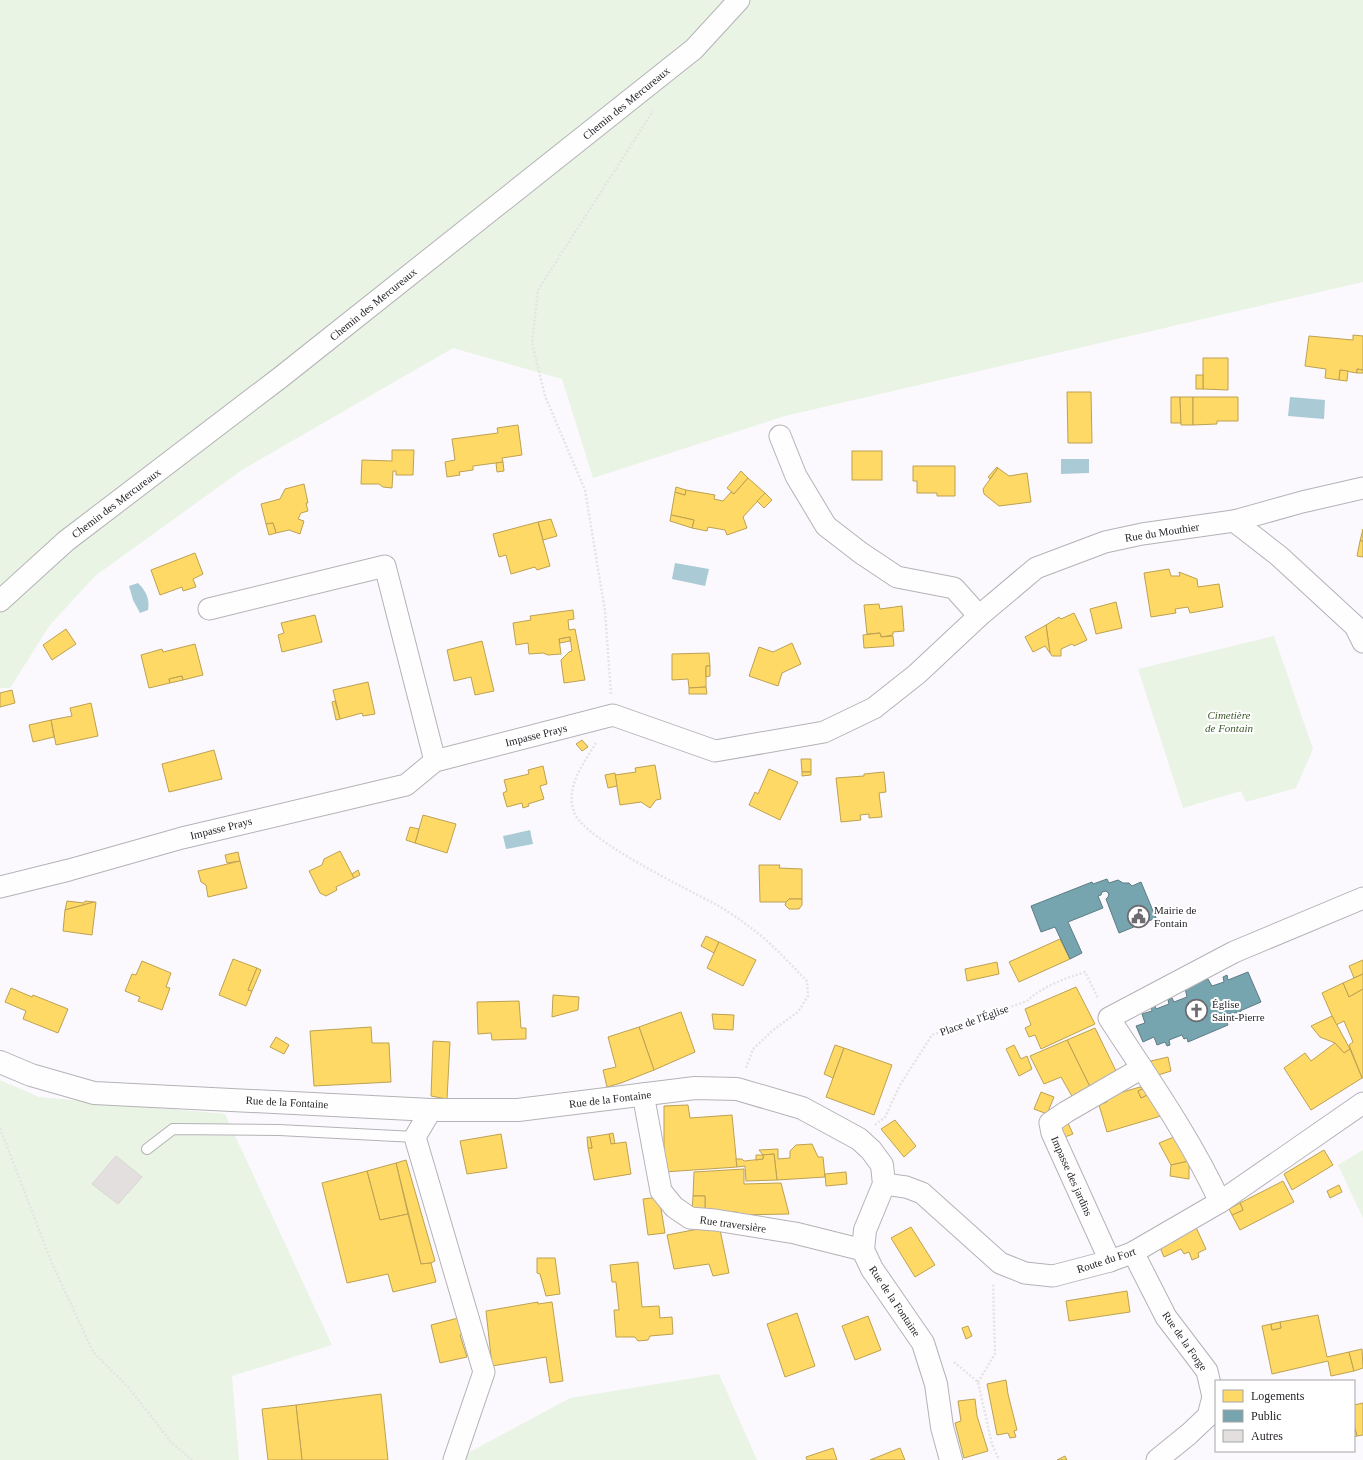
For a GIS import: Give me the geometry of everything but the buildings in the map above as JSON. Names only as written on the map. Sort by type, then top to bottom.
[{"type":"street","name":"Chemin des Mercureaux","points":[[0,602],[66,541],[281,377],[694,49],[739,0]]},
{"type":"street","points":[[780,436],[796,476],[826,526],[861,554],[897,577],[954,588],[979,616]]},
{"type":"street","name":"Rue du Mouthier","points":[[613,715],[715,751],[824,732],[874,708],[916,674],[979,616],[1036,568],[1104,542],[1142,534],[1234,521],[1302,502],[1363,488]]},
{"type":"street","points":[[1234,521],[1279,556],[1354,626],[1363,642]]},
{"type":"street","points":[[209,608],[386,566],[435,761]]},
{"type":"street","name":"Impasse Prays","points":[[0,887],[69,870],[182,838],[406,785],[435,761],[613,715]]},
{"type":"street","points":[[1220,1202],[1205,1169],[1109,1018],[1234,952],[1363,898]]},
{"type":"street","name":"Rue de la Fontaine","points":[[0,1062],[31,1075],[94,1093],[431,1110],[518,1110],[695,1088],[738,1089],[802,1108],[859,1139],[871,1150],[882,1165],[884,1184],[865,1230],[863,1250],[872,1269],[923,1343],[936,1384],[942,1427],[951,1460]]},
{"type":"street","name":"Impasse des jardins","points":[[1110,1261],[1052,1132],[1050,1123],[1066,1112],[1142,1068]]},
{"type":"street","name":"Rue traversière","points":[[643,1094],[661,1192],[674,1207],[690,1218],[715,1220],[795,1233],[863,1250]]},
{"type":"street","name":"Route du Fort","points":[[884,1184],[906,1187],[922,1193],[1000,1263],[1025,1273],[1052,1276],[1110,1261],[1132,1253],[1220,1202],[1363,1103]]},
{"type":"street","points":[[431,1110],[415,1137],[484,1372],[454,1460]]},
{"type":"street","name":"Rue de la Forge","points":[[1132,1253],[1166,1317],[1207,1371],[1213,1397],[1208,1416],[1189,1434],[1157,1460]]},
{"type":"lane","points":[[147,1149],[173,1129],[279,1130],[415,1137]]},
{"type":"path","points":[[655,109],[538,290],[532,343],[545,396],[585,490],[605,611],[613,715],[576,776],[571,799],[574,813],[584,826],[635,861],[718,906],[748,925],[807,981],[808,996],[798,1012],[773,1030],[753,1049],[738,1089]]},
{"type":"path","name":"Place de l'Église","points":[[859,1139],[885,1116],[900,1085],[932,1035],[1027,1001],[1035,993],[1058,981],[1085,972],[1109,1018]]},
{"type":"path","points":[[0,1128],[51,1261],[93,1352],[129,1388],[171,1442],[192,1460]]},
{"type":"path","points":[[978,1382],[995,1354],[993,1281],[1007,1266]]},
{"type":"path","points":[[951,1360],[978,1382],[992,1444],[999,1460]]},
{"type":"green space","points":[[0,0],[1363,0],[1363,282],[785,416],[593,478],[562,379],[453,348],[242,470],[95,576],[50,625],[10,688],[0,688]]},
{"type":"green space","name":"Cimetière de Fontain","points":[[1274,636],[1313,749],[1296,788],[1246,802],[1241,791],[1183,808],[1138,669]]},
{"type":"green space","points":[[0,1080],[39,1097],[225,1114],[332,1345],[232,1376],[239,1460],[0,1460]]},
{"type":"green space","points":[[1363,1150],[1363,1218],[1338,1165]]},
{"type":"green space","points":[[719,1374],[757,1460],[455,1460],[570,1398]]},
{"type":"water","points":[[1290,397],[1325,400],[1324,419],[1288,416]]},
{"type":"water","points":[[1061,459],[1089,459],[1089,473],[1061,474]]},
{"type":"water","points":[[675,563],[709,569],[705,586],[672,579]]},
{"type":"water","points":[[138,583],[148,599],[148,610],[140,613],[133,600],[129,586]]},
{"type":"water","points":[[530,830],[533,844],[506,849],[503,836]]},
{"type":"place","name":"Mairie de Fontain","points":[[1138,916]]},
{"type":"place","name":"Église Saint-Pierre","points":[[1197,1010]]}]
